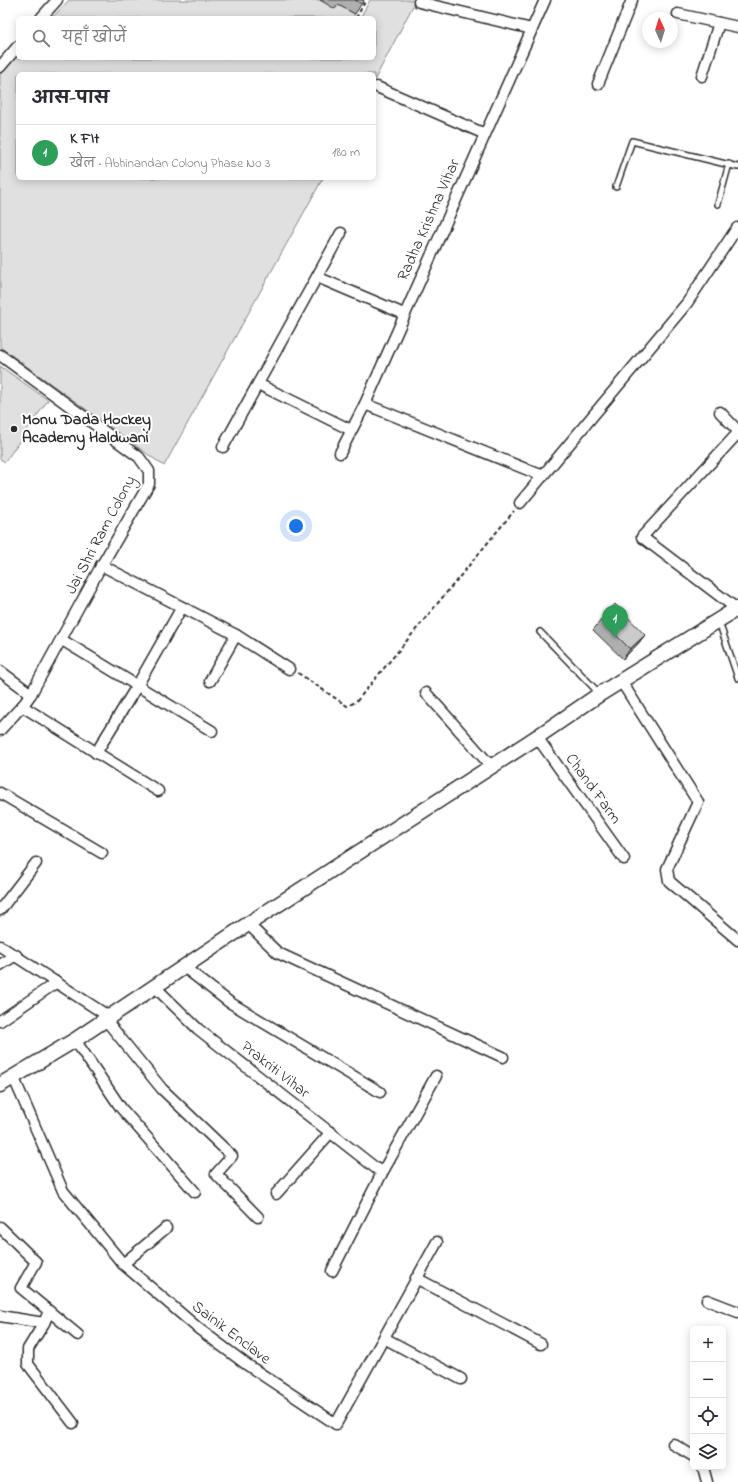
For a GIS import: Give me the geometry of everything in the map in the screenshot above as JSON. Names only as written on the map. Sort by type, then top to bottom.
[{"type":"street","points":[[43,16],[57,0]]},
{"type":"street","name":"Radha Krishna Vihar","points":[[340,452],[365,404],[545,0]]},
{"type":"street","points":[[598,84],[632,0]]},
{"type":"street","points":[[419,2],[532,29]]},
{"type":"street","points":[[678,14],[738,27]]},
{"type":"street","points":[[702,76],[719,23]]},
{"type":"street","points":[[0,67],[16,48]]},
{"type":"street","points":[[377,86],[485,134]]},
{"type":"street","points":[[520,503],[687,303],[738,227]]},
{"type":"street","points":[[224,447],[341,233]]},
{"type":"street","points":[[317,277],[404,314]]},
{"type":"street","name":"Jai Shri Ram Colony","points":[[0,355],[139,457],[149,471],[149,484],[101,566],[62,640],[22,706],[0,730]]},
{"type":"street","points":[[258,384],[351,430]]},
{"type":"street","points":[[365,404],[543,476]]},
{"type":"street","points":[[0,1085],[75,1040],[184,966],[537,737],[600,694],[737,609],[642,537],[738,432],[720,412]]},
{"type":"street","points":[[101,566],[236,635],[293,671]]},
{"type":"street","points":[[96,753],[137,686],[182,607]]},
{"type":"street","points":[[210,681],[236,635]]},
{"type":"street","points":[[62,640],[212,731]]},
{"type":"street","points":[[0,671],[30,694]]},
{"type":"street","points":[[621,681],[698,802],[667,869],[669,881],[738,940]]},
{"type":"street","points":[[426,693],[491,766]]},
{"type":"street","points":[[22,706],[158,791]]},
{"type":"street","name":"Chand Farm","points":[[537,737],[624,859]]},
{"type":"street","points":[[0,793],[102,854]]},
{"type":"street","points":[[0,910],[36,863]]},
{"type":"street","points":[[248,924],[278,953],[503,1057]]},
{"type":"street","points":[[0,946],[57,982],[107,1017],[162,1089],[232,1156],[216,1174],[258,1217]]},
{"type":"street","points":[[0,965],[16,955]]},
{"type":"street","points":[[184,966],[229,1002],[380,1092]]},
{"type":"street","points":[[0,1021],[57,982]]},
{"type":"street","name":"Prakriti Vihar","points":[[154,986],[198,1029],[382,1173]]},
{"type":"street","points":[[75,1040],[122,1108],[195,1192]]},
{"type":"street","name":"Sainik Enclave","points":[[13,1076],[63,1191],[123,1264],[199,1329],[246,1364],[336,1424],[437,1242]]},
{"type":"street","points":[[332,1271],[382,1173],[436,1076]]},
{"type":"street","points":[[276,1194],[331,1132]]},
{"type":"street","points":[[0,1226],[34,1259],[35,1265],[22,1283],[21,1288],[78,1335]]},
{"type":"street","points":[[123,1264],[166,1228]]},
{"type":"street","points":[[416,1278],[541,1344]]},
{"type":"street","points":[[707,1300],[738,1312]]},
{"type":"street","points":[[49,1311],[44,1323],[28,1349],[28,1364],[73,1423]]},
{"type":"street","points":[[0,1316],[44,1323]]},
{"type":"street","points":[[384,1338],[461,1379]]},
{"type":"street","points":[[673,1444],[690,1454]]},
{"type":"street","points":[[704,1470],[707,1482]]},
{"type":"lane","points":[[616,187],[632,141],[738,167]]},
{"type":"lane","points":[[718,204],[729,164]]},
{"type":"lane","points":[[718,621],[738,678]]},
{"type":"lane","points":[[540,632],[600,694]]},
{"type":"path","points":[[357,16],[366,0]]},
{"type":"path","points":[[293,671],[347,706],[356,702],[520,503]]},
{"type":"shaded area","points":[[69,0],[320,0],[337,4],[355,14],[354,16],[54,16]]},
{"type":"shaded area","points":[[370,0],[416,0],[376,77],[376,72],[16,72],[16,180],[322,180],[164,466],[0,347],[0,75],[16,57],[16,60],[376,60],[376,16],[361,16]]},
{"type":"shaded area","name":"Monu Dada Hockey Academy Haldwani","points":[[0,366],[48,400],[5,462],[0,459]]},
{"type":"building","points":[[355,0],[364,0],[362,4]]},
{"type":"building","points":[[615,604],[645,635],[630,649],[601,620]]},
{"type":"place","name":"Monu Dada Hockey Academy Haldwani","points":[[14,429]]},
{"type":"place","name":"K FIt","points":[[615,638]]}]
